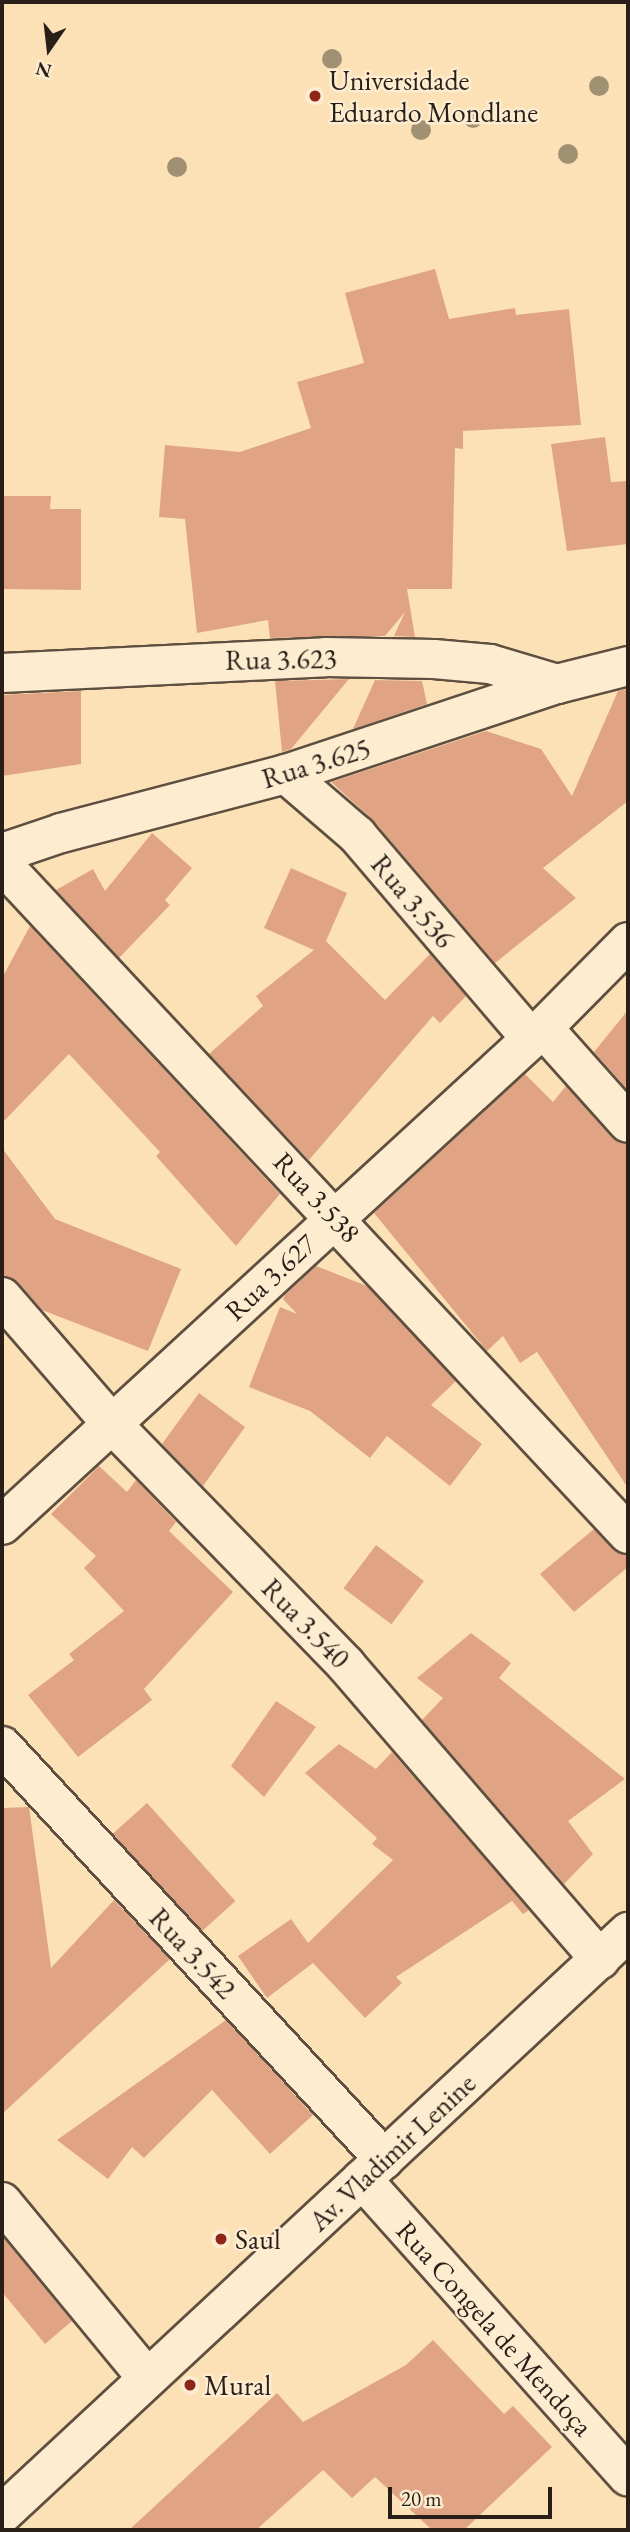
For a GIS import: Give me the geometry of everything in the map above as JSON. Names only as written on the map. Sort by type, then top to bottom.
[{"type":"street","name":"Rua 3.623","points":[[2,673],[326,657],[434,659],[490,664],[557,684]]},
{"type":"street","name":"Rua 3.625","points":[[2,853],[73,830],[286,774],[557,684],[628,666]]},
{"type":"street","name":"Rua 3.536","points":[[286,774],[356,835],[537,1033],[628,1123]]},
{"type":"street","name":"Rua 3.538","points":[[2,864],[335,1217],[628,1534]]},
{"type":"street","name":"Rua 3.627","points":[[2,1525],[537,1033],[628,942]]},
{"type":"street","name":"Rua 3.540","points":[[2,1297],[112,1424],[346,1665],[600,1959]]},
{"type":"street","name":"Rua 3.542","points":[[2,1746],[373,2169]]},
{"type":"street","name":"Av. Vladimir Lenine","points":[[2,2514],[628,1932]]},
{"type":"street","name":"Rua Congela de Mendoça","points":[[373,2169],[628,2476]]},
{"type":"street","points":[[2,2202],[147,2378]]},
{"type":"building","points":[[435,269],[449,319],[515,308],[516,315],[569,309],[581,425],[463,431],[463,449],[455,448],[452,589],[407,589],[415,637],[394,636],[405,612],[385,636],[270,638],[268,620],[197,633],[185,519],[159,517],[165,445],[240,452],[311,428],[297,382],[364,363],[345,293]]},
{"type":"building","points":[[605,437],[611,482],[628,481],[628,544],[567,551],[551,444]]},
{"type":"building","points":[[2,496],[51,496],[50,509],[81,509],[81,590],[2,589]]},
{"type":"building","points":[[349,679],[291,749],[282,752],[275,681]]},
{"type":"building","points":[[375,680],[422,681],[427,704],[353,729]]},
{"type":"building","points":[[628,689],[628,801],[543,868],[576,898],[495,963],[374,821],[331,782],[486,731],[541,749],[572,796],[618,691]]},
{"type":"building","points":[[81,691],[81,764],[2,776],[2,695]]},
{"type":"building","points":[[152,833],[192,868],[165,900],[170,905],[119,958],[56,890],[93,869],[105,891]]},
{"type":"building","points":[[291,868],[347,893],[326,941],[385,1000],[430,954],[466,996],[440,1023],[433,1016],[309,1160],[209,1054],[263,1006],[256,996],[314,950],[264,928]]},
{"type":"building","points":[[30,926],[280,1194],[236,1246],[156,1156],[160,1152],[69,1054],[2,1123],[2,978]]},
{"type":"building","points":[[628,1010],[628,1090],[594,1052]]},
{"type":"building","points":[[525,1074],[553,1102],[566,1086],[612,1138],[628,1144],[628,1488],[537,1352],[520,1363],[503,1336],[487,1351],[374,1213]]},
{"type":"building","points":[[2,1148],[55,1219],[181,1269],[148,1351],[42,1310],[18,1282],[2,1276]]},
{"type":"building","points":[[316,1266],[367,1286],[456,1381],[431,1405],[482,1444],[450,1486],[387,1436],[370,1458],[310,1411],[249,1387],[280,1307],[297,1314],[283,1299],[285,1295]]},
{"type":"building","points":[[199,1393],[245,1427],[203,1486],[162,1444]]},
{"type":"building","points":[[99,1466],[127,1492],[136,1480],[176,1522],[169,1531],[233,1592],[144,1689],[152,1700],[78,1757],[28,1695],[74,1660],[69,1654],[124,1611],[84,1568],[96,1556],[51,1514]]},
{"type":"building","points":[[594,1529],[613,1549],[628,1555],[628,1567],[574,1612],[540,1574]]},
{"type":"building","points":[[376,1545],[424,1581],[391,1624],[344,1588]]},
{"type":"building","points":[[471,1633],[511,1663],[499,1678],[625,1779],[568,1821],[593,1854],[564,1884],[422,1720],[443,1698],[417,1678]]},
{"type":"building","points":[[276,1701],[316,1727],[264,1797],[231,1766]]},
{"type":"building","points":[[339,1744],[376,1769],[392,1752],[529,1910],[523,1914],[512,1901],[396,1977],[402,1983],[365,2018],[313,1963],[267,1998],[238,1956],[291,1919],[308,1943],[393,1860],[372,1844],[377,1838],[305,1773]]},
{"type":"building","points":[[147,1803],[235,1901],[201,1932],[113,1834]]},
{"type":"building","points":[[29,1807],[51,1968],[114,1900],[170,1959],[2,2114],[2,1808]]},
{"type":"building","points":[[226,2020],[313,2115],[270,2154],[212,2090],[144,2158],[132,2147],[108,2179],[57,2140]]},
{"type":"building","points":[[2,2236],[72,2321],[45,2344],[2,2292]]},
{"type":"building","points":[[433,2340],[504,2414],[513,2406],[552,2447],[464,2530],[432,2530],[375,2477],[352,2498],[323,2470],[256,2530],[129,2530],[277,2393],[303,2422],[406,2365]]},
{"type":"place","name":"Universidade Eduardo Mondlane","points":[[315,96]]},
{"type":"place","name":"Saul","points":[[221,2239]]},
{"type":"place","name":"Mural","points":[[190,2385]]}]
